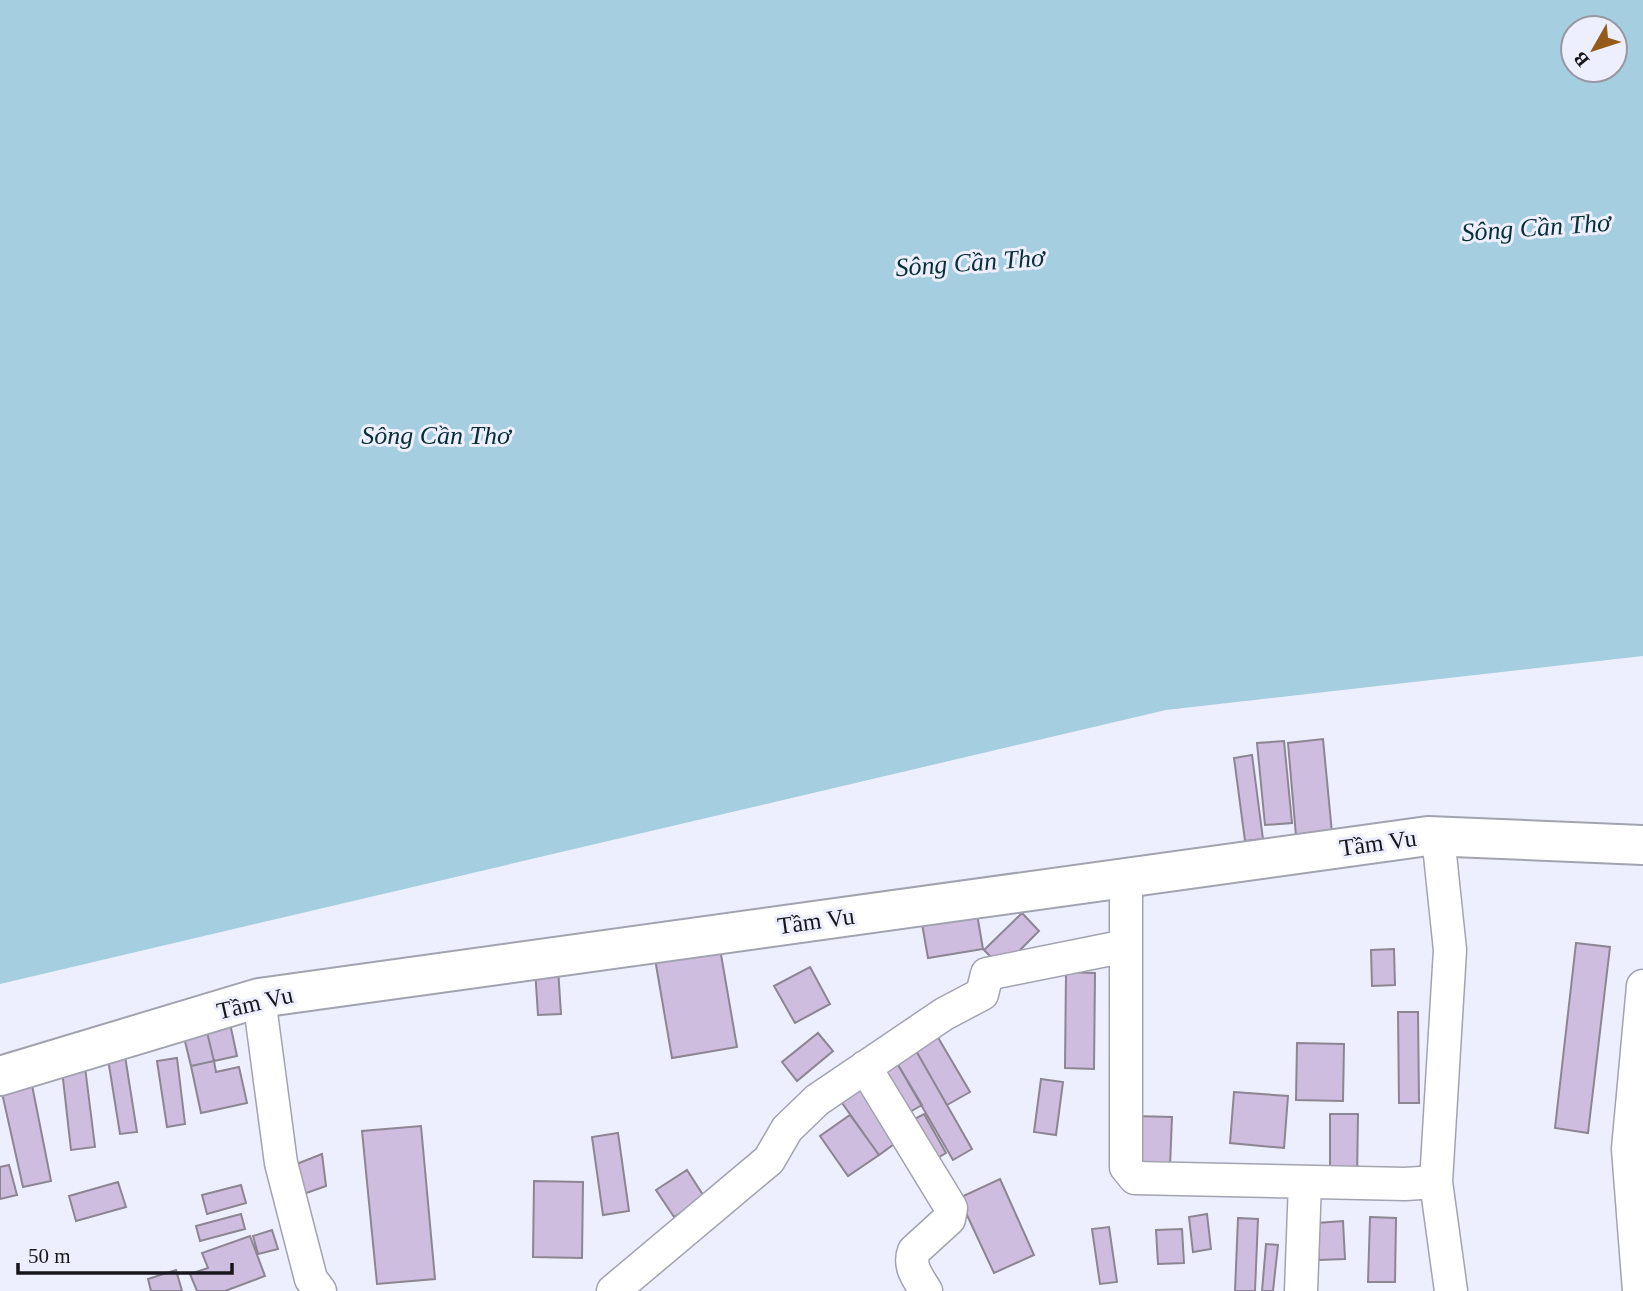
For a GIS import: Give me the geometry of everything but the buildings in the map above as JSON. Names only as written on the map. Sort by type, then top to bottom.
[{"type":"street","name":"Tầm Vu","points":[[0,1076],[260,998],[1428,836],[1643,845]]},
{"type":"street","points":[[1438,836],[1450,950],[1436,1182],[1451,1291]]},
{"type":"street","points":[[1126,879],[1126,1167],[1135,1178],[1405,1184],[1436,1182]]},
{"type":"street","points":[[613,1291],[769,1160],[787,1129],[817,1100],[944,1014],[982,994],[987,974],[1126,946]]},
{"type":"street","points":[[1639,1291],[1628,1149],[1643,986]]},
{"type":"street","points":[[260,998],[281,1163],[312,1279],[320,1291]]},
{"type":"street","points":[[865,1067],[951,1208],[949,1219],[911,1258],[913,1269],[926,1291]]},
{"type":"street","points":[[1301,1291],[1305,1182]]},
{"type":"water","name":"Sông Cần Thơ","points":[[0,0],[1643,0],[1643,656],[1166,710],[0,984]]}]
